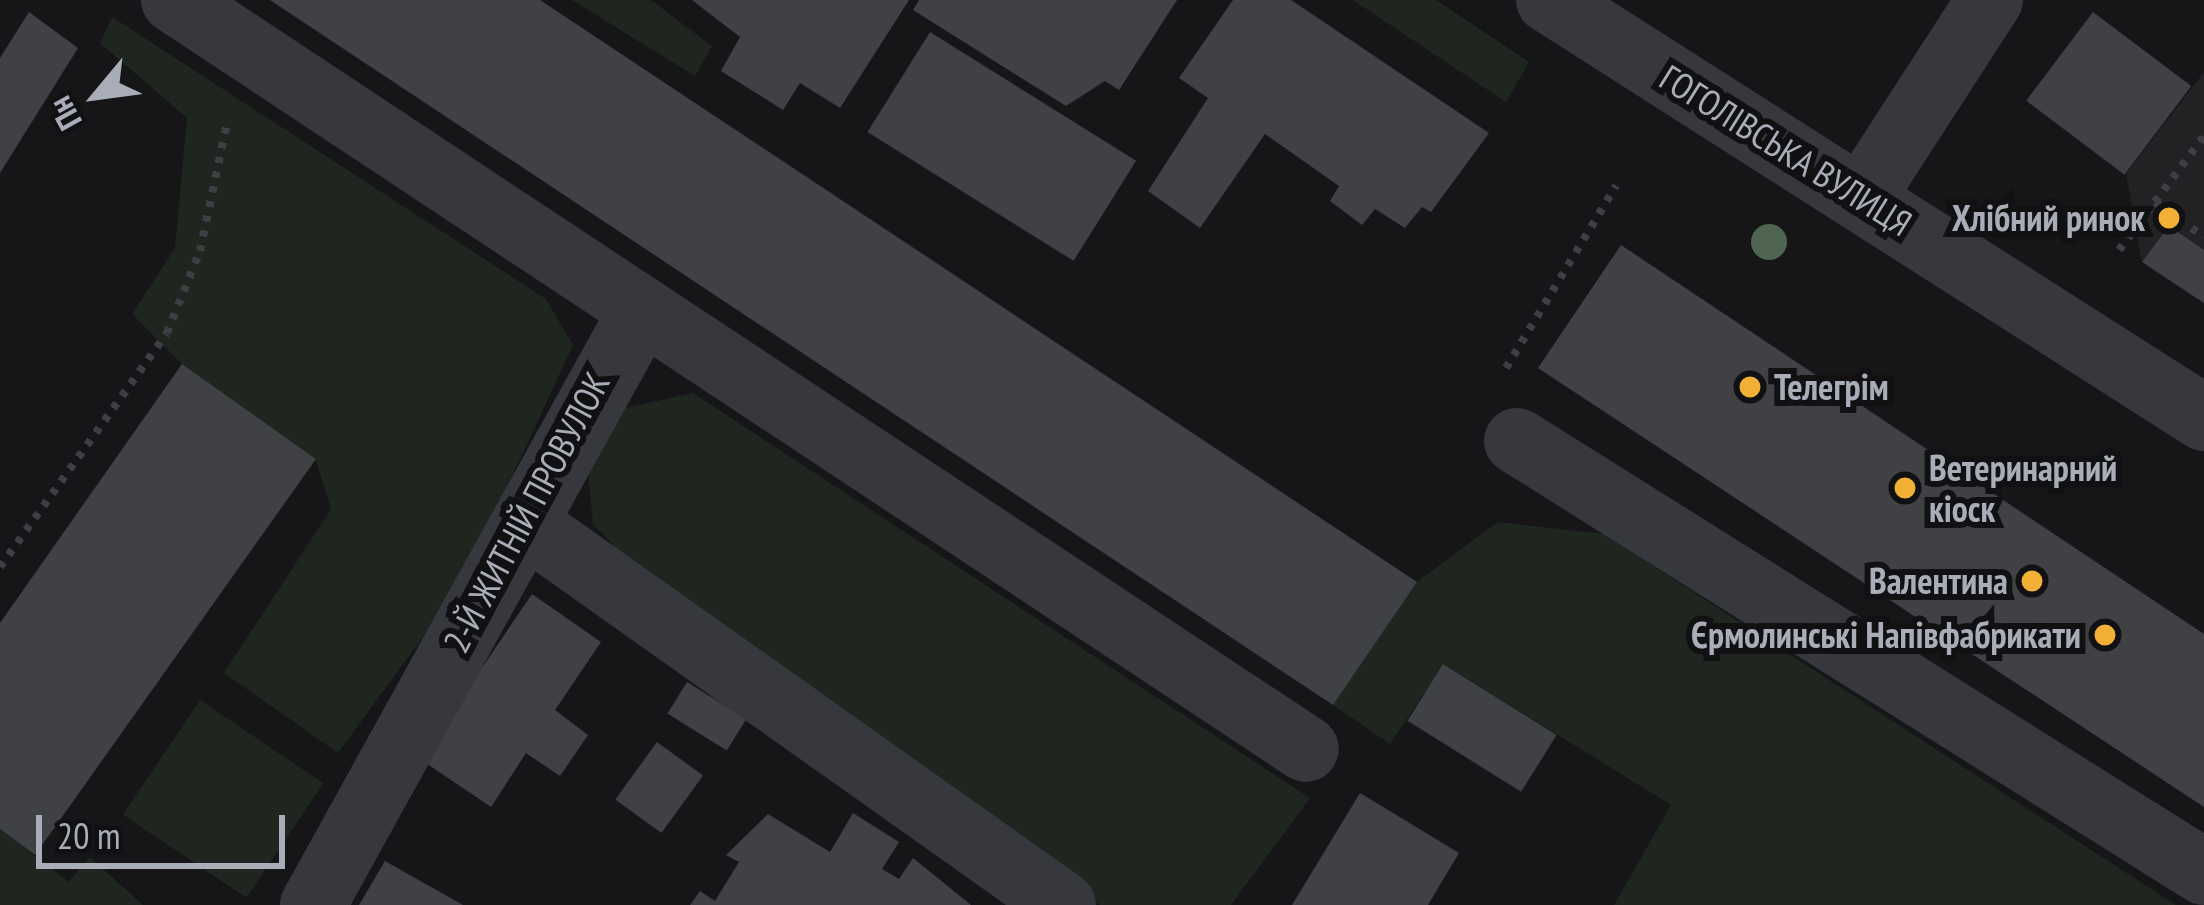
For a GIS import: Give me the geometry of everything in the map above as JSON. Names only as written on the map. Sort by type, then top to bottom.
[{"type":"street","points":[[174,0],[1306,748]]},
{"type":"street","name":"ГОГОЛІВСЬКА ВУЛИЦЯ","points":[[1549,0],[1863,196],[2204,418]]},
{"type":"street","points":[[1863,196],[1990,0]]},
{"type":"street","name":"2-Й ЖИТНІЙ ПРОВУЛОК","points":[[313,905],[397,736],[527,525],[593,383],[640,312]]},
{"type":"street","points":[[1516,441],[2204,872]]},
{"type":"street","points":[[527,525],[1063,905]]},
{"type":"path","points":[[0,567],[167,333],[218,171],[230,38]]},
{"type":"path","points":[[2119,250],[2202,143]]},
{"type":"path","points":[[1516,441],[1497,394],[1512,352],[1616,186]]},
{"type":"path","points":[[2155,202],[2204,237]]},
{"type":"shaded area","points":[[572,0],[651,0],[712,46],[695,76]]},
{"type":"shaded area","points":[[1353,0],[1436,0],[1529,62],[1506,102]]},
{"type":"shaded area","points":[[112,17],[546,299],[573,345],[463,582],[338,753],[224,673],[331,509],[315,458],[182,364],[132,314],[175,248],[187,118],[100,43]]},
{"type":"shaded area","name":"Хлібний ринок","points":[[2204,72],[2204,303],[2142,262],[2126,174]]},
{"type":"shaded area","points":[[693,393],[1310,798],[1231,905],[1100,905],[631,564],[593,524],[588,471],[625,408]]},
{"type":"shaded area","points":[[1498,522],[1604,534],[2176,905],[1614,905],[1671,805],[1444,664],[1390,744],[1333,705],[1417,582]]},
{"type":"shaded area","points":[[200,700],[324,783],[246,898],[123,814]]},
{"type":"shaded area","points":[[0,829],[69,882],[90,857],[143,905],[0,905]]},
{"type":"building","points":[[270,0],[540,0],[1417,582],[1333,705]]},
{"type":"building","points":[[692,0],[909,0],[840,108],[800,83],[783,110],[721,71],[740,37]]},
{"type":"building","points":[[919,0],[1177,0],[1119,90],[1105,81],[1066,106],[913,10]]},
{"type":"building","points":[[1233,0],[1291,0],[1489,133],[1431,212],[1422,207],[1405,228],[1375,209],[1362,225],[1330,201],[1339,186],[1265,134],[1200,228],[1148,191],[1208,98],[1179,78]]},
{"type":"building","points":[[29,12],[78,48],[0,173],[0,58]]},
{"type":"building","points":[[2093,12],[2191,86],[2124,175],[2026,101]]},
{"type":"building","points":[[930,32],[1136,161],[1074,261],[867,132]]},
{"type":"building","points":[[2169,226],[2204,250],[2204,303],[2142,262]]},
{"type":"building","points":[[1621,245],[2204,634],[2204,807],[1538,368]]},
{"type":"building","points":[[182,364],[316,459],[35,855],[0,829],[0,623]]},
{"type":"building","points":[[532,594],[601,642],[555,710],[588,735],[560,776],[526,753],[491,807],[420,759]]},
{"type":"building","points":[[1443,664],[1557,735],[1521,792],[1407,721]]},
{"type":"building","points":[[687,682],[746,719],[727,750],[667,713]]},
{"type":"building","points":[[657,742],[703,776],[661,833],[615,799]]},
{"type":"building","points":[[1360,793],[1459,853],[1428,905],[1292,905]]},
{"type":"building","points":[[853,813],[899,842],[882,869],[899,879],[913,858],[971,905],[690,905],[700,891],[715,901],[739,862],[726,855],[768,814],[830,852]]},
{"type":"building","points":[[385,861],[463,905],[359,905]]},
{"type":"place","name":"Хлібний ринок","points":[[2169,218]]},
{"type":"place","name":"Телегрім","points":[[1750,387]]},
{"type":"place","name":"Ветеринарний кіоск","points":[[1905,488]]},
{"type":"place","name":"Валентина","points":[[2032,581]]},
{"type":"place","name":"Єрмолинські Напівфабрикати","points":[[2105,635]]}]
